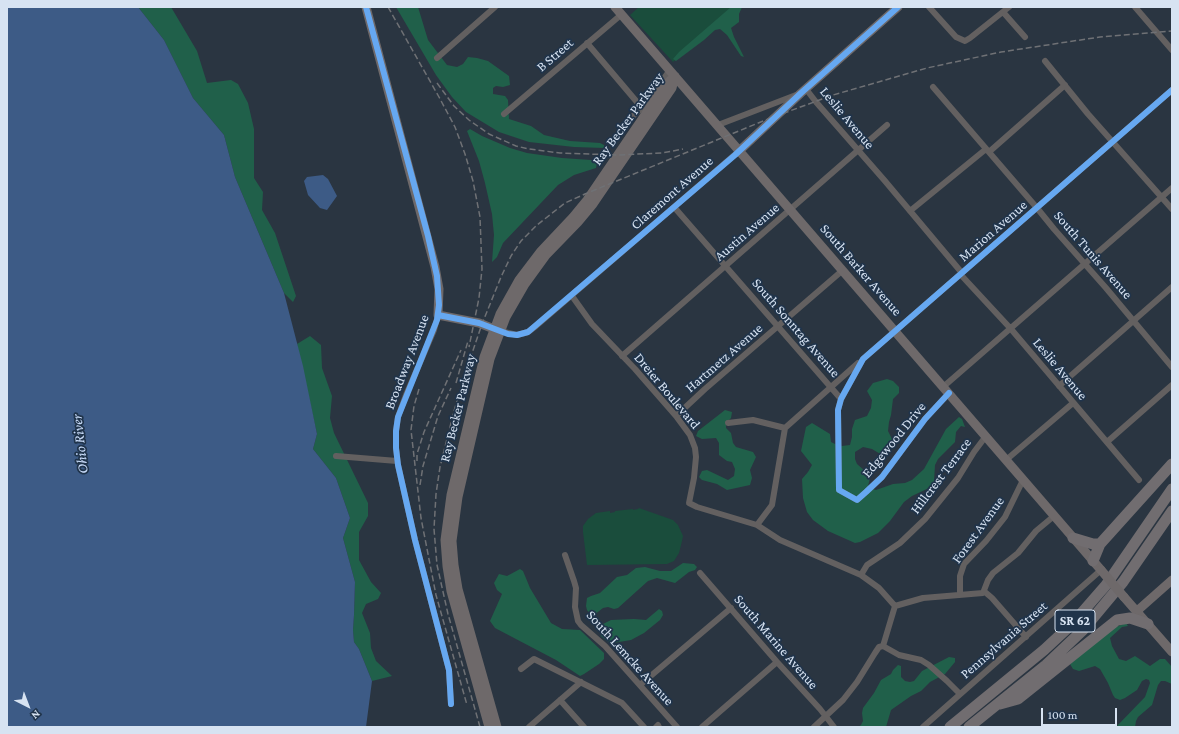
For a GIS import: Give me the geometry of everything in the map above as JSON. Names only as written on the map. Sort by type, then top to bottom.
[{"type":"highway","points":[[1093,561],[1100,544],[1172,464]]},
{"type":"highway","name":"SR 62","points":[[950,727],[1044,650],[1072,624],[1106,584],[1172,489]]},
{"type":"highway","name":"SR 62","points":[[969,727],[1046,664],[1083,630],[1123,582],[1168,520],[1172,511]]},
{"type":"highway","points":[[1073,538],[1093,544],[1100,544]]},
{"type":"highway","points":[[997,705],[1018,699],[1117,620],[1130,618],[1148,624]]},
{"type":"main road","name":"Broadway Avenue","points":[[364,7],[371,27],[435,267],[439,289],[438,315]]},
{"type":"main road","name":"Claremont Avenue","points":[[739,151],[898,7]]},
{"type":"main road","name":"South Barker Avenue","points":[[618,10],[1172,652]]},
{"type":"main road","name":"Ray Becker Parkway","points":[[496,727],[458,589],[452,541],[457,502],[497,330],[506,302],[528,267],[587,200],[673,73]]},
{"type":"main road","name":"Claremont Avenue","points":[[438,315],[479,323],[497,330]]},
{"type":"main road","name":"Ray Becker Parkway","points":[[489,727],[451,591],[445,540],[449,506],[484,357],[497,330]]},
{"type":"main road","points":[[1137,611],[1172,580]]},
{"type":"street","points":[[436,58],[495,7]]},
{"type":"street","points":[[929,7],[956,37],[963,41],[970,38],[1004,9],[1025,37]]},
{"type":"street","points":[[1135,7],[1172,50]]},
{"type":"street","name":"B Street","points":[[504,114],[587,44],[618,10]]},
{"type":"street","points":[[587,44],[642,108]]},
{"type":"street","points":[[1045,61],[1172,209]]},
{"type":"street","points":[[634,115],[673,73]]},
{"type":"street","points":[[910,211],[987,150],[1065,85]]},
{"type":"street","name":"South Tunis Avenue","points":[[933,88],[1172,367]]},
{"type":"street","name":"Marion Avenue","points":[[785,428],[862,359],[1172,90]]},
{"type":"street","points":[[718,125],[804,91]]},
{"type":"street","name":"Leslie Avenue","points":[[804,91],[816,102],[910,211],[961,274],[1011,329],[1139,480]]},
{"type":"street","name":"Austin Avenue","points":[[622,356],[887,126]]},
{"type":"street","name":"Claremont Avenue","points":[[497,330],[517,335],[528,332],[572,296],[739,151]]},
{"type":"street","name":"Edgewood Drive","points":[[856,500],[882,477],[946,390],[1011,329],[1172,188]]},
{"type":"street","name":"South Sonntag Avenue","points":[[674,207],[841,399],[837,417],[839,490],[856,500]]},
{"type":"street","name":"Hartmetz Avenue","points":[[676,416],[705,389],[843,270]]},
{"type":"street","points":[[1059,386],[1172,286]]},
{"type":"street","name":"Dreier Boulevard","points":[[572,296],[592,324],[676,416],[690,435],[695,448],[696,466],[689,503],[757,525],[787,543],[861,575],[879,588],[895,606]]},
{"type":"street","name":"Broadway Avenue","points":[[438,315],[434,330],[406,394],[398,417],[396,431],[397,461],[415,540],[449,670],[451,704]]},
{"type":"street","name":"Marion Avenue","points":[[841,399],[862,359]]},
{"type":"street","points":[[1107,442],[1172,385]]},
{"type":"street","points":[[1006,460],[1073,403]]},
{"type":"street","points":[[728,422],[753,420],[785,428],[772,505],[757,525]]},
{"type":"street","name":"Hillcrest Terrace","points":[[861,575],[867,565],[900,543],[925,520],[958,478],[986,436]]},
{"type":"street","points":[[336,456],[397,461]]},
{"type":"street","name":"Forest Avenue","points":[[960,595],[960,576],[964,564],[986,541],[1005,517],[1023,480]]},
{"type":"street","points":[[985,592],[988,580],[994,573],[1018,553],[1036,530],[1054,516]]},
{"type":"street","name":"South Lemcke Avenue","points":[[566,555],[576,588],[575,608],[578,621],[605,646],[677,727]]},
{"type":"street","name":"Pennsylvania Street","points":[[923,727],[1101,570]]},
{"type":"street","name":"South Marine Avenue","points":[[700,573],[834,727]]},
{"type":"street","points":[[814,727],[844,700],[875,653],[880,647],[884,646],[895,606],[940,595],[979,594],[985,592]]},
{"type":"street","points":[[985,592],[1026,637]]},
{"type":"street","points":[[640,685],[730,608]]},
{"type":"street","points":[[884,646],[899,655],[921,660],[930,665],[960,694]]},
{"type":"street","points":[[521,670],[534,659],[622,703],[644,727]]},
{"type":"street","points":[[702,727],[777,662]]},
{"type":"street","points":[[529,727],[581,682]]},
{"type":"street","points":[[560,700],[584,727]]},
{"type":"street","points":[[656,727],[658,725],[659,727]]},
{"type":"green space","points":[[138,7],[171,7],[197,51],[207,83],[231,80],[238,84],[248,103],[254,129],[254,178],[263,192],[262,210],[275,233],[296,296],[293,302],[284,293],[235,177],[224,135],[193,98],[164,40]]},
{"type":"green space","points":[[396,7],[418,7],[428,40],[447,65],[457,67],[463,64],[468,57],[477,58],[488,61],[509,76],[510,85],[503,87],[496,86],[493,88],[493,94],[505,96],[508,100],[509,119],[531,126],[544,135],[570,141],[600,143],[604,145],[605,148],[574,147],[529,142],[499,132],[466,112],[452,97],[436,75]]},
{"type":"green space","points":[[639,7],[735,7],[673,62],[630,15]]},
{"type":"green space","points":[[731,7],[742,7],[739,14],[739,22],[731,28],[744,57],[741,56],[727,35],[720,29],[715,30],[676,61],[673,59],[679,52]]},
{"type":"green space","points":[[470,129],[510,148],[527,153],[591,160],[597,163],[596,168],[574,175],[558,185],[503,243],[497,257],[492,262],[494,235],[492,214],[479,161],[467,131]]},
{"type":"green space","points":[[310,336],[321,345],[322,368],[332,396],[330,418],[334,433],[368,503],[368,516],[359,532],[359,560],[371,582],[381,593],[378,599],[366,604],[362,613],[370,633],[371,648],[376,661],[392,676],[372,681],[359,649],[354,642],[355,582],[343,538],[350,518],[336,478],[313,449],[317,434],[297,344]]},
{"type":"green space","points":[[887,379],[893,381],[899,387],[899,393],[893,399],[889,422],[888,431],[893,445],[890,452],[882,455],[872,449],[863,447],[855,452],[857,464],[870,478],[868,486],[870,488],[876,490],[893,484],[905,483],[912,480],[924,469],[946,429],[959,417],[962,419],[965,427],[961,426],[956,432],[955,442],[938,459],[935,465],[934,481],[931,487],[912,496],[904,502],[890,521],[878,533],[855,543],[828,531],[813,520],[807,512],[803,498],[802,479],[812,465],[801,451],[806,427],[812,423],[830,434],[831,442],[842,446],[850,445],[855,420],[867,416],[871,408],[872,400],[867,391],[873,383]]},
{"type":"green space","points":[[725,410],[732,412],[731,418],[726,423],[726,428],[731,433],[733,443],[736,447],[753,452],[756,457],[750,470],[752,478],[750,485],[727,490],[717,484],[702,480],[699,477],[702,471],[707,470],[728,480],[734,476],[735,469],[732,462],[727,461],[719,455],[719,443],[716,438],[702,439],[696,436],[698,431]]},
{"type":"green space","points":[[639,508],[673,520],[678,525],[683,536],[679,553],[674,561],[667,564],[587,565],[583,526],[588,519],[596,513],[610,511],[610,513]]},
{"type":"green space","points":[[683,563],[694,564],[697,567],[695,570],[689,572],[675,583],[657,578],[648,581],[618,608],[603,608],[594,615],[591,615],[587,610],[587,598],[600,593],[617,577],[627,575],[636,568],[645,567],[660,571],[671,571]]},
{"type":"green space","points":[[520,569],[523,571],[530,588],[551,623],[562,629],[580,630],[604,653],[604,659],[599,664],[580,676],[556,660],[495,628],[490,621],[502,594],[497,590],[494,583],[499,574],[507,576]]},
{"type":"green space","points":[[659,609],[662,611],[663,615],[660,620],[644,633],[631,640],[613,643],[607,641],[601,636],[599,629],[601,625],[611,620],[646,620]]},
{"type":"green space","points":[[1126,623],[1128,626],[1122,627],[1110,638],[1112,646],[1119,659],[1126,661],[1135,656],[1150,666],[1160,659],[1165,659],[1172,667],[1172,684],[1161,681],[1158,685],[1152,705],[1138,717],[1135,727],[1116,727],[1145,697],[1150,683],[1149,680],[1146,679],[1142,681],[1137,690],[1120,700],[1115,698],[1113,695],[1100,669],[1095,666],[1079,671],[1073,669],[1070,664],[1108,630]]},
{"type":"green space","points":[[949,657],[955,658],[955,662],[945,674],[930,682],[921,691],[891,710],[886,727],[858,727],[863,721],[863,708],[881,680],[891,674],[898,665],[901,666],[901,677],[905,681],[910,682],[914,681],[922,671]]},
{"type":"water","name":"Ohio River","points":[[7,7],[138,7],[164,40],[193,98],[224,135],[235,177],[284,293],[303,366],[317,434],[313,449],[336,478],[350,518],[343,538],[355,582],[354,642],[359,649],[372,681],[366,727],[7,727]]},
{"type":"water","points":[[323,175],[328,179],[337,196],[327,210],[320,208],[308,195],[304,181],[307,177]]},
{"type":"railway","points":[[388,7],[455,127],[473,181],[480,217],[482,269],[479,298],[469,347]]},
{"type":"railway","points":[[480,727],[448,614],[437,565],[434,529],[436,494],[440,467],[454,411],[467,368],[482,324],[501,277],[511,256],[521,241],[537,225],[565,203],[768,119],[833,95],[927,68],[1001,52],[1100,37],[1172,31]]},
{"type":"railway","points":[[437,83],[454,106],[469,120],[489,134],[516,146],[560,153],[617,155],[662,153],[683,149]]},
{"type":"railway","points":[[456,383],[468,341]]},
{"type":"railway","points":[[417,461],[417,454],[424,432],[461,350]]},
{"type":"railway","points":[[420,485],[423,466],[438,416],[451,388]]},
{"type":"railway","points":[[419,389],[414,406],[411,430],[421,518],[436,595],[467,705]]},
{"type":"cycle path","points":[[366,7],[428,236],[437,276],[439,305],[437,320],[398,417],[396,448],[398,465],[415,540],[449,670],[451,704]]},
{"type":"cycle path","points":[[438,315],[479,323],[508,334],[517,335],[528,332],[735,155],[801,93],[898,7]]},
{"type":"cycle path","points":[[949,393],[925,419],[882,477],[857,500],[839,490],[838,410],[841,399],[863,359],[1172,90]]}]
